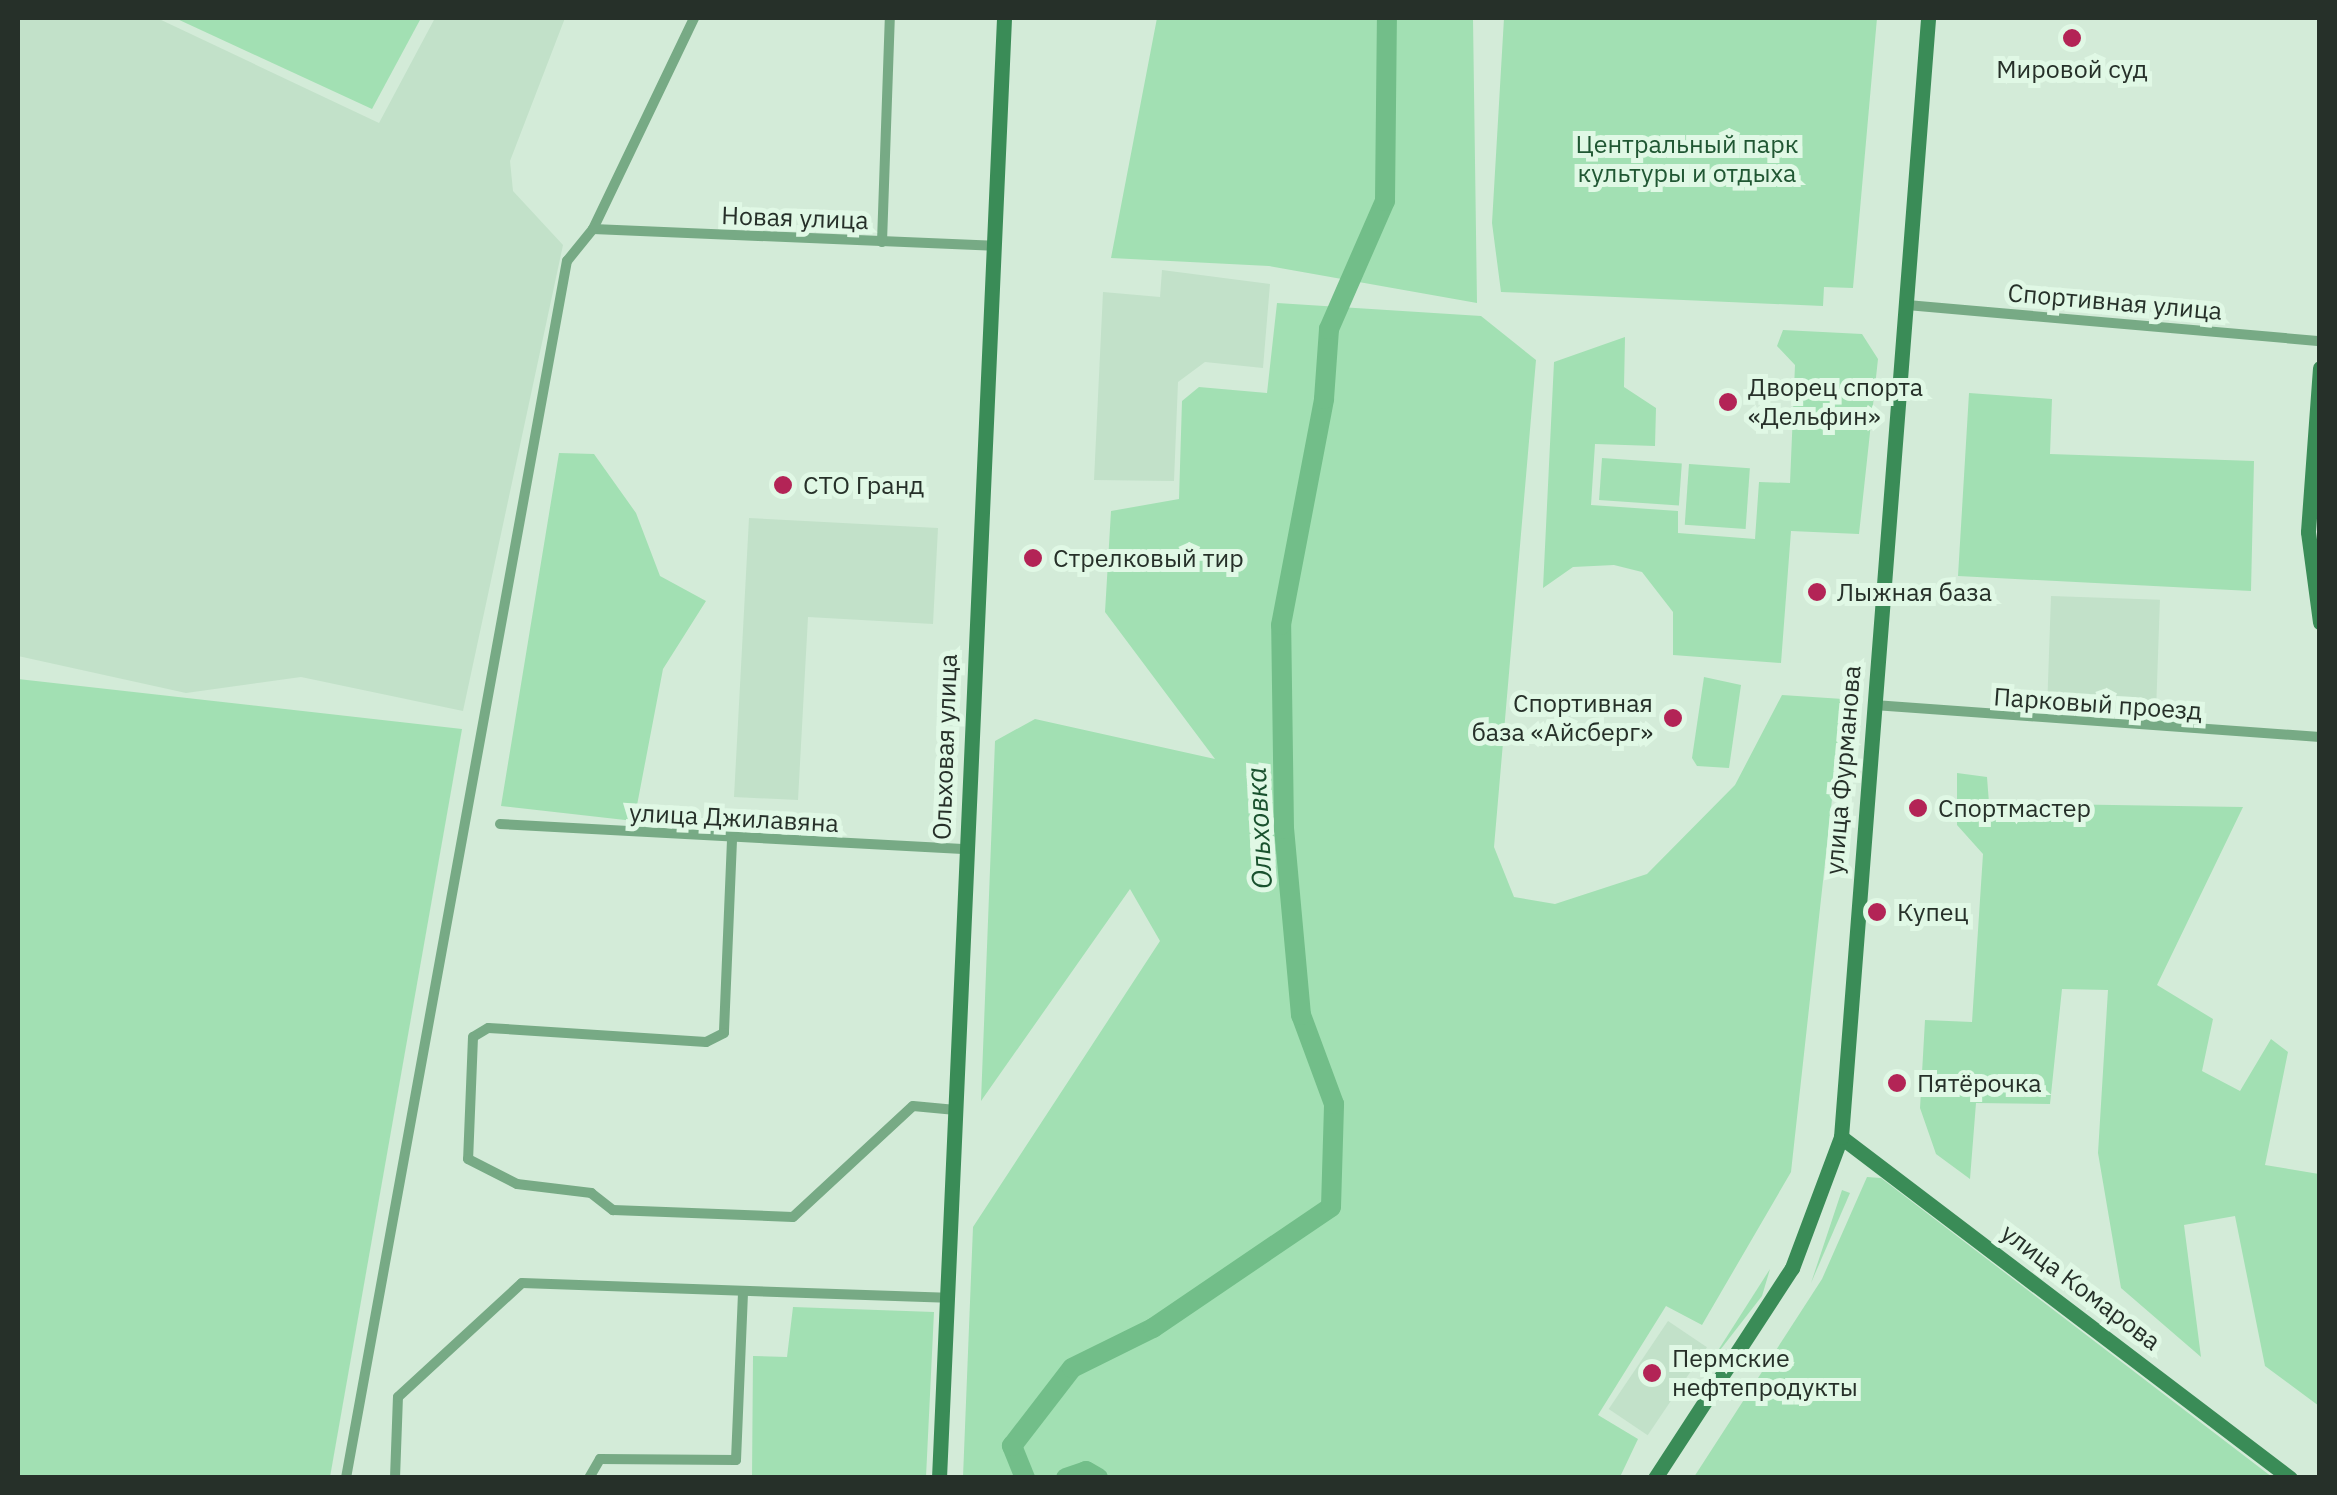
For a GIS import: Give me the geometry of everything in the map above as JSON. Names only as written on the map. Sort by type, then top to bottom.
[{"type":"main road","name":"Ольховая улица","points":[[938,1478],[1004,18]]},
{"type":"main road","name":"улица Фурманова","points":[[1655,1478],[1792,1268],[1841,1137],[1928,18]]},
{"type":"main road","points":[[2320,368],[2308,532],[2320,622]]},
{"type":"main road","name":"улица Комарова","points":[[1841,1137],[2290,1478]]},
{"type":"street","points":[[346,1478],[567,261],[593,230],[694,18]]},
{"type":"street","points":[[882,242],[890,18]]},
{"type":"street","name":"Новая улица","points":[[593,230],[994,246]]},
{"type":"street","name":"Спортивная улица","points":[[1907,305],[2320,342]]},
{"type":"street","name":"Парковый проезд","points":[[1874,705],[2320,737]]},
{"type":"street","name":"улица Джилавяна","points":[[500,824],[732,840],[966,849]]},
{"type":"street","points":[[732,840],[724,1033],[706,1042],[488,1028],[473,1037],[468,1160],[517,1184],[591,1193],[613,1210],[794,1217],[913,1106],[956,1110]]},
{"type":"street","points":[[395,1478],[398,1398],[522,1283],[947,1298]]},
{"type":"street","points":[[588,1478],[600,1459],[736,1460],[743,1290]]},
{"type":"shaded area","points":[[18,18],[157,18],[379,123],[435,18],[565,18],[510,161],[513,191],[563,245],[463,711],[301,677],[186,693],[18,656]]},
{"type":"shaded area","points":[[1162,270],[1270,284],[1263,368],[1205,362],[1178,382],[1174,481],[1094,480],[1103,292],[1160,297]]},
{"type":"shaded area","points":[[749,518],[938,528],[933,624],[808,617],[798,800],[734,797]]},
{"type":"shaded area","points":[[2051,596],[2160,600],[2156,718],[2047,714]]},
{"type":"shaded area","points":[[1668,1321],[1707,1347],[1648,1435],[1609,1409]]},
{"type":"green space","points":[[175,18],[421,18],[372,109]]},
{"type":"green space","points":[[1157,18],[1473,18],[1477,303],[1269,266],[1111,258]]},
{"type":"green space","name":"Центральный парк культуры и отдыха","points":[[1504,18],[1877,18],[1853,288],[1824,287],[1823,306],[1501,292],[1492,223]]},
{"type":"green space","points":[[1277,303],[1481,316],[1536,360],[1494,847],[1514,897],[1555,904],[1647,874],[1735,785],[1782,695],[1843,699],[1791,1172],[1702,1325],[1666,1306],[1598,1415],[1638,1439],[1620,1477],[963,1477],[973,1227],[1160,941],[1130,889],[981,1101],[995,741],[1035,719],[1215,759],[1105,612],[1111,511],[1179,499],[1182,401],[1199,387],[1267,393]]},
{"type":"green space","points":[[1783,330],[1862,334],[1878,359],[1859,534],[1791,531],[1781,663],[1673,655],[1673,612],[1642,572],[1614,565],[1573,567],[1543,588],[1554,362],[1625,337],[1624,387],[1656,408],[1655,446],[1595,444],[1591,505],[1678,511],[1678,533],[1755,539],[1759,482],[1790,483],[1795,365],[1777,346]]},
{"type":"green space","points":[[1969,393],[2052,399],[2050,454],[2254,461],[2251,591],[1958,576]]},
{"type":"green space","points":[[559,453],[594,454],[636,513],[660,576],[706,601],[663,669],[634,821],[501,806]]},
{"type":"green space","points":[[1602,458],[1682,464],[1679,505],[1599,500]]},
{"type":"green space","points":[[1689,464],[1750,468],[1746,529],[1685,525]]},
{"type":"green space","points":[[1704,677],[1741,685],[1729,768],[1697,766],[1692,758]]},
{"type":"green space","points":[[18,679],[462,729],[330,1477],[18,1477]]},
{"type":"green space","points":[[1957,773],[1987,777],[1989,803],[2243,807],[2157,985],[2213,1019],[2202,1071],[2240,1091],[2271,1039],[2288,1052],[2265,1165],[2319,1174],[2319,1406],[2265,1366],[2235,1216],[2184,1225],[2201,1357],[2121,1288],[2098,1153],[2108,990],[2062,989],[2050,1104],[1976,1103],[1970,1179],[1936,1154],[1920,1108],[1925,1020],[1972,1022],[1983,854],[1957,825]]},
{"type":"green space","points":[[1867,1177],[1881,1178],[2272,1477],[1694,1477],[1822,1279]]},
{"type":"green space","points":[[1842,1190],[1850,1193],[1811,1283]]},
{"type":"green space","points":[[1770,1269],[1762,1296],[1710,1363]]},
{"type":"green space","points":[[793,1307],[934,1312],[926,1477],[752,1477],[753,1356],[787,1357]]},
{"type":"waterway","name":"Ольховка","points":[[1025,1478],[1012,1446],[1072,1368],[1153,1328],[1331,1207],[1334,1104],[1301,1015],[1284,829],[1281,625],[1324,399],[1329,329],[1385,201],[1387,18]]},
{"type":"waterway","name":"Ольховка","points":[[1066,1478],[1086,1471],[1098,1478]]},
{"type":"place","name":"Мировой суд","points":[[2072,38]]},
{"type":"place","name":"Дворец спорта «Дельфин»","points":[[1728,402]]},
{"type":"place","name":"СТО Гранд","points":[[783,485]]},
{"type":"place","name":"Стрелковый тир","points":[[1033,558]]},
{"type":"place","name":"Лыжная база","points":[[1817,592]]},
{"type":"place","name":"Спортивная база «Айсберг»","points":[[1673,718]]},
{"type":"place","name":"Спортмастер","points":[[1918,808]]},
{"type":"place","name":"Купец","points":[[1877,912]]},
{"type":"place","name":"Пятёрочка","points":[[1897,1083]]},
{"type":"place","name":"Пермские нефтепродукты","points":[[1652,1373]]}]
